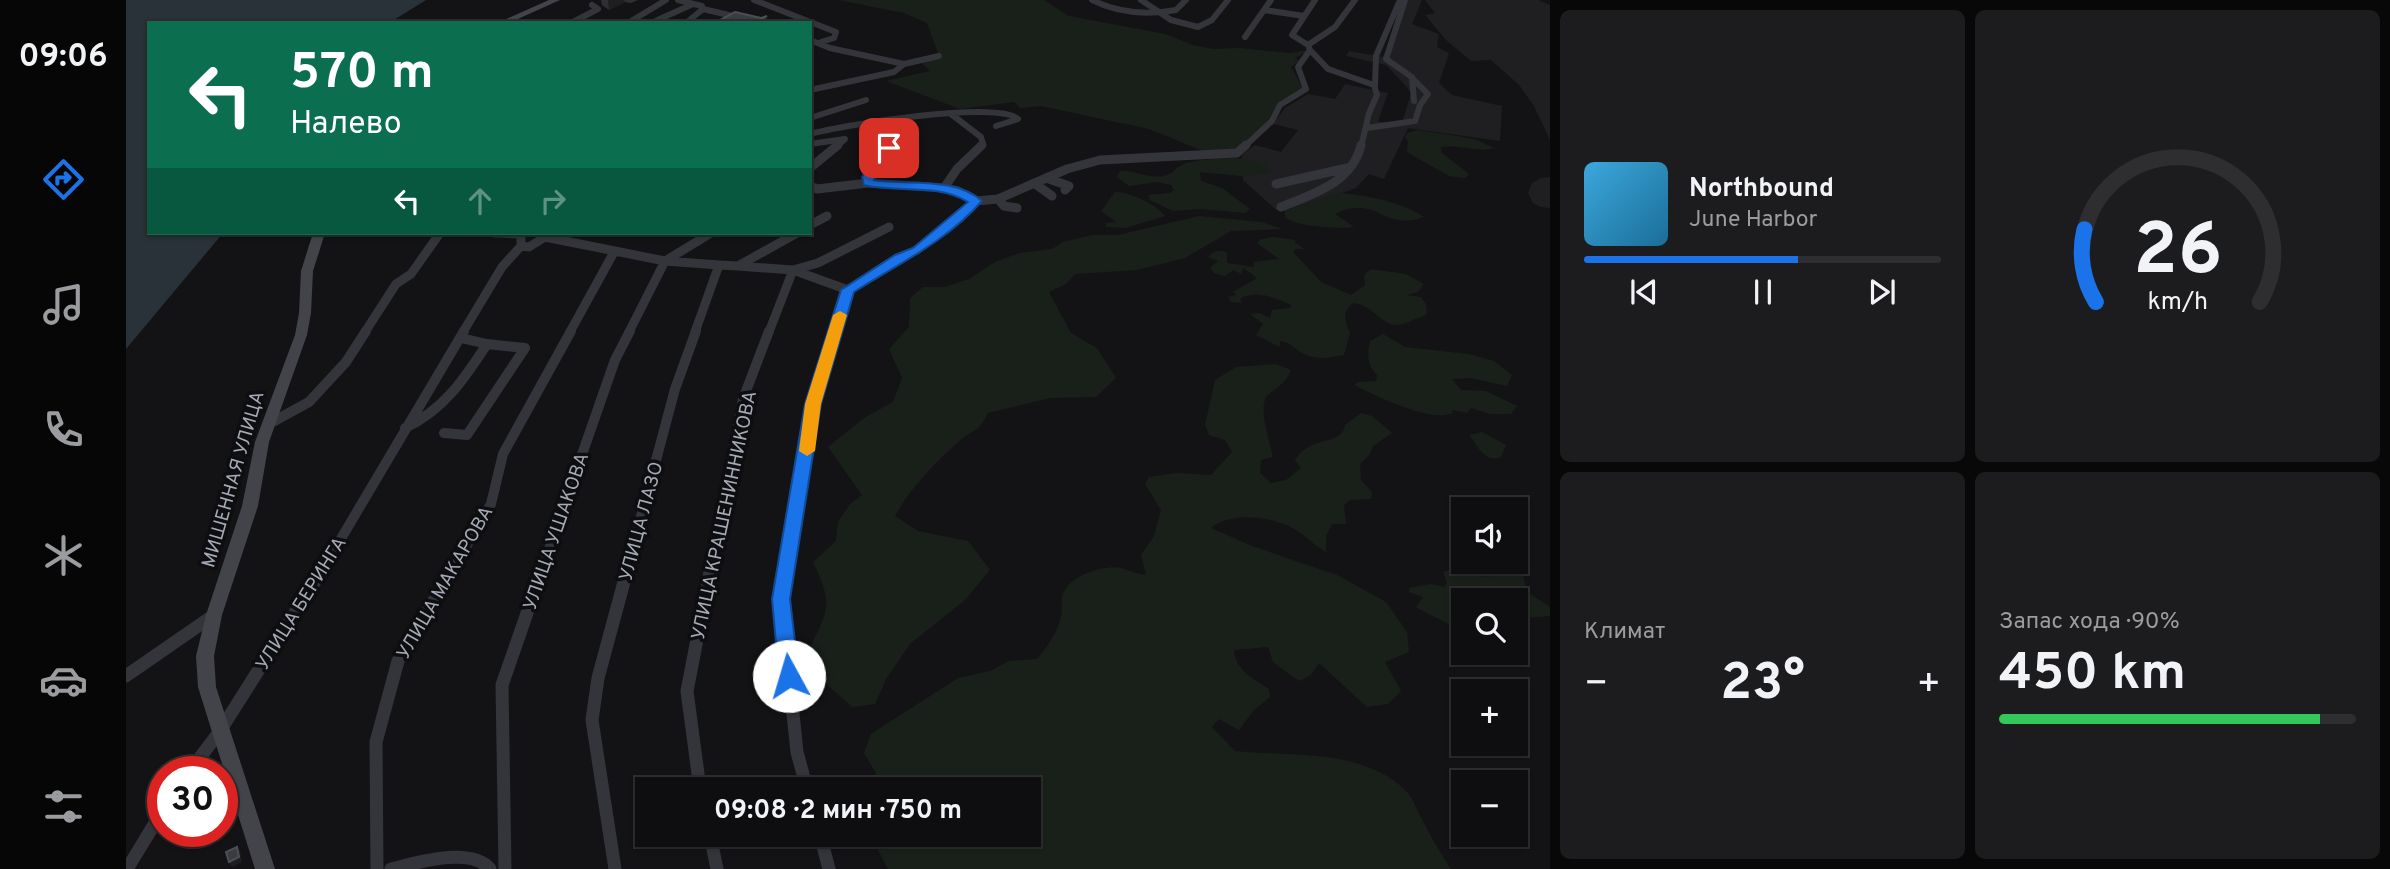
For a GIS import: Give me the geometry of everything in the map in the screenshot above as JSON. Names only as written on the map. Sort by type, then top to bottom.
[{"type":"main road","points":[[506,21],[556,0]]},
{"type":"main road","name":"МИШЕННАЯ УЛИЦА","points":[[265,869],[220,731],[205,672],[207,641],[250,506],[267,425],[301,335],[307,271],[318,235]]},
{"type":"street","points":[[631,21],[666,0]]},
{"type":"street","points":[[678,0],[721,15],[752,21]]},
{"type":"street","points":[[754,0],[810,21]]},
{"type":"street","points":[[1091,0],[1108,7],[1158,12],[1176,10],[1186,0]]},
{"type":"street","points":[[1144,1],[1158,12],[1188,25],[1207,24],[1228,0]]},
{"type":"street","points":[[1245,37],[1271,0]]},
{"type":"street","points":[[1315,0],[1292,35],[1309,48],[1328,69],[1375,86]]},
{"type":"street","points":[[812,187],[817,189],[868,183],[944,188],[958,191],[976,201],[998,199],[1046,178],[1100,160],[1237,153],[1274,119],[1280,104],[1306,89],[1297,67],[1309,48],[1335,27],[1355,0]]},
{"type":"street","points":[[1281,207],[1333,185],[1359,153],[1377,95],[1376,56],[1402,0]]},
{"type":"street","points":[[1367,128],[1415,121],[1420,105],[1428,94],[1409,75],[1386,59],[1402,0]]},
{"type":"street","points":[[689,21],[713,1]]},
{"type":"street","points":[[655,21],[693,4]]},
{"type":"street","points":[[575,21],[598,9],[592,5]]},
{"type":"street","points":[[1264,10],[1304,16]]},
{"type":"street","points":[[717,21],[721,15]]},
{"type":"street","points":[[812,22],[836,32],[825,41]]},
{"type":"street","points":[[812,41],[825,41],[890,54]]},
{"type":"street","points":[[825,41],[830,48],[904,64],[939,56]]},
{"type":"street","points":[[812,90],[894,72],[904,64]]},
{"type":"street","points":[[1412,75],[1414,101]]},
{"type":"street","points":[[812,117],[866,100]]},
{"type":"street","points":[[812,134],[867,121],[951,114],[997,111],[1018,119],[996,126]]},
{"type":"street","points":[[944,188],[957,169],[983,144],[981,137],[951,114]]},
{"type":"street","points":[[812,144],[845,139],[812,166]]},
{"type":"street","points":[[868,183],[868,177],[889,148]]},
{"type":"street","points":[[1276,184],[1347,168]]},
{"type":"street","points":[[1046,178],[1069,186],[1065,190]]},
{"type":"street","points":[[1034,183],[1052,196]]},
{"type":"street","points":[[998,199],[1004,206],[1017,208]]},
{"type":"street","points":[[804,777],[797,752],[781,599],[813,404],[848,290],[900,257],[918,250],[976,201]]},
{"type":"street","points":[[812,224],[827,216]]},
{"type":"street","points":[[521,238],[529,247],[545,237],[666,261],[793,270],[807,268],[868,234],[889,227]]},
{"type":"street","points":[[267,425],[309,402],[346,362],[396,284],[411,274],[439,235]]},
{"type":"street","points":[[666,261],[708,235]]},
{"type":"street","points":[[738,266],[793,235]]},
{"type":"street","name":"УЛИЦА БЕРИНГА","points":[[201,756],[220,731],[328,560],[404,429],[521,238]]},
{"type":"street","name":"УЛИЦА МАКАРОВА","points":[[377,869],[376,742],[398,661],[491,504],[503,454],[614,252]]},
{"type":"street","name":"УЛИЦА УШАКОВА","points":[[505,869],[502,685],[615,360],[666,261]]},
{"type":"street","name":"УЛИЦА ЛАЗО","points":[[615,869],[592,720],[598,678],[675,389],[719,265]]},
{"type":"street","points":[[793,270],[848,290]]},
{"type":"street","name":"УЛИЦА КРАШЕНИННИКОВА","points":[[698,777],[687,691],[743,399],[793,270]]},
{"type":"street","points":[[444,433],[467,435],[524,348],[461,338]]},
{"type":"street","points":[[404,429],[439,411],[487,344]]},
{"type":"street","points":[[126,676],[214,615]]},
{"type":"street","points":[[127,869],[147,836]]},
{"type":"street","points":[[712,847],[717,869]]},
{"type":"street","points":[[823,847],[829,869]]},
{"type":"street","points":[[391,869],[457,856],[476,859],[490,869]]},
{"type":"shaded area","points":[[126,0],[426,0],[392,21],[147,21],[147,235],[221,235],[126,349]]},
{"type":"shaded area","points":[[839,0],[1044,0],[1069,16],[1165,34],[1193,45],[1213,49],[1239,48],[1290,53],[1310,50],[1295,58],[1299,61],[1291,67],[1303,88],[1278,104],[1270,120],[1235,151],[1203,151],[1149,129],[1041,106],[1020,108],[1014,102],[960,109],[886,81],[930,71],[919,60],[939,56],[927,23],[904,13]]},
{"type":"shaded area","points":[[1406,0],[1422,0],[1412,24],[1439,34],[1437,47],[1449,53],[1439,83],[1452,95],[1502,106],[1500,141],[1408,128],[1384,179],[1369,174],[1356,188],[1285,210],[1276,210],[1243,180],[1242,155],[1255,145],[1281,152],[1298,130],[1273,124],[1285,108],[1308,94],[1335,99],[1345,84],[1388,93],[1378,121],[1387,123],[1403,120],[1411,93],[1405,85],[1386,65],[1346,56],[1349,51],[1383,57]]},
{"type":"shaded area","points":[[1425,0],[1538,0],[1550,5],[1550,140],[1534,106],[1519,85],[1491,60],[1471,61],[1446,40],[1425,15],[1435,13]]},
{"type":"shaded area","points":[[1418,130],[1475,139],[1494,148],[1481,150],[1441,147],[1442,153],[1469,174],[1465,178],[1449,176],[1407,152],[1407,133]]},
{"type":"shaded area","points":[[1232,158],[1260,163],[1273,173],[1241,176],[1200,172],[1201,181],[1222,188],[1250,209],[1245,213],[1200,209],[1173,211],[1150,200],[1148,195],[1170,193],[1174,190],[1171,185],[1157,182],[1129,186],[1117,177],[1120,171],[1164,176],[1187,163]]},
{"type":"shaded area","points":[[1550,177],[1550,208],[1540,207],[1533,203],[1528,193],[1532,183]]},
{"type":"shaded area","points":[[1115,192],[1142,200],[1156,207],[1165,216],[1125,228],[1106,227],[1106,223],[1116,222],[1101,211]]},
{"type":"shaded area","points":[[1342,193],[1385,200],[1424,217],[1398,220],[1371,210],[1349,209],[1335,214],[1354,227],[1338,228],[1308,225],[1285,217],[1285,210]]},
{"type":"shaded area","points":[[1199,216],[1262,222],[1282,229],[1231,231],[1185,258],[1137,270],[1075,274],[1066,284],[1049,292],[1071,333],[1097,348],[1116,378],[1096,397],[1050,398],[988,413],[978,428],[958,442],[915,486],[895,516],[918,531],[968,541],[990,570],[965,600],[910,644],[886,679],[875,704],[852,707],[821,679],[810,647],[822,623],[826,605],[826,596],[813,562],[836,541],[838,522],[850,504],[862,495],[828,447],[864,418],[893,402],[902,378],[889,349],[909,327],[910,298],[923,287],[945,287],[969,279],[995,262],[1019,253],[1052,249],[1063,242],[1092,235],[1118,235]]},
{"type":"shaded area","points":[[1272,237],[1296,240],[1294,242],[1305,249],[1295,249],[1293,252],[1321,282],[1351,295],[1365,285],[1364,275],[1371,269],[1406,274],[1424,284],[1418,292],[1407,295],[1421,297],[1426,304],[1427,313],[1403,324],[1394,325],[1354,303],[1346,313],[1350,333],[1344,355],[1327,358],[1310,356],[1280,341],[1280,347],[1256,335],[1263,324],[1250,314],[1260,313],[1270,318],[1272,310],[1290,308],[1291,305],[1259,295],[1246,296],[1240,299],[1242,303],[1231,302],[1228,297],[1237,295],[1233,292],[1257,278],[1243,268],[1241,274],[1234,270],[1225,276],[1214,273],[1210,268],[1218,261],[1208,257],[1214,252],[1222,251],[1227,253],[1227,263],[1254,267],[1254,262],[1279,259],[1257,243],[1261,239]]},
{"type":"shaded area","points":[[1383,334],[1405,347],[1468,354],[1494,361],[1512,375],[1507,386],[1471,378],[1452,379],[1461,390],[1486,391],[1517,406],[1511,414],[1490,414],[1471,408],[1467,413],[1452,410],[1453,413],[1443,415],[1431,414],[1403,407],[1354,385],[1358,382],[1376,381],[1377,375],[1369,360],[1369,346],[1370,341]]},
{"type":"shaded area","points":[[1275,364],[1291,370],[1284,381],[1265,399],[1264,414],[1273,457],[1261,460],[1260,473],[1271,483],[1286,480],[1301,468],[1295,460],[1302,452],[1317,443],[1338,436],[1345,425],[1361,413],[1372,416],[1392,433],[1373,446],[1370,454],[1360,464],[1361,480],[1372,492],[1371,499],[1350,500],[1344,505],[1346,524],[1332,524],[1326,536],[1326,552],[1299,532],[1267,519],[1243,517],[1220,522],[1211,528],[1252,546],[1337,575],[1386,602],[1407,632],[1409,652],[1385,662],[1401,691],[1388,704],[1367,707],[1319,663],[1311,675],[1299,681],[1273,662],[1268,647],[1234,650],[1238,663],[1252,678],[1269,689],[1270,697],[1254,710],[1239,730],[1219,719],[1212,727],[1235,751],[1324,757],[1368,767],[1388,777],[1410,797],[1451,869],[888,869],[876,847],[1041,847],[1041,777],[874,777],[876,773],[864,753],[871,734],[958,678],[990,671],[1009,661],[1037,659],[1057,628],[1066,588],[1079,577],[1104,568],[1120,568],[1146,575],[1141,555],[1154,536],[1161,510],[1145,484],[1149,477],[1176,473],[1211,475],[1232,452],[1225,440],[1209,435],[1205,425],[1215,380],[1236,367]]},
{"type":"shaded area","points":[[1482,432],[1506,445],[1501,457],[1485,455],[1469,435]]},
{"type":"shaded area","points":[[1451,570],[1451,574],[1523,574],[1526,588],[1451,588],[1451,626],[1416,607],[1423,597],[1409,592],[1409,588],[1430,584],[1445,587],[1447,582],[1443,572]]},
{"type":"shaded area","points":[[1528,592],[1550,607],[1550,616],[1528,618]]},
{"type":"building","points":[[735,12],[761,18],[767,16],[759,21],[720,20]]},
{"type":"building","points":[[237,847],[239,857],[229,862],[226,852]]},
{"type":"slow traffic","points":[[807,451],[813,404],[840,315]]},
{"type":"route","points":[[789,676],[781,599],[813,404],[848,290],[900,257],[918,250],[976,201],[958,191],[944,188],[868,183],[868,177],[889,148]]}]
